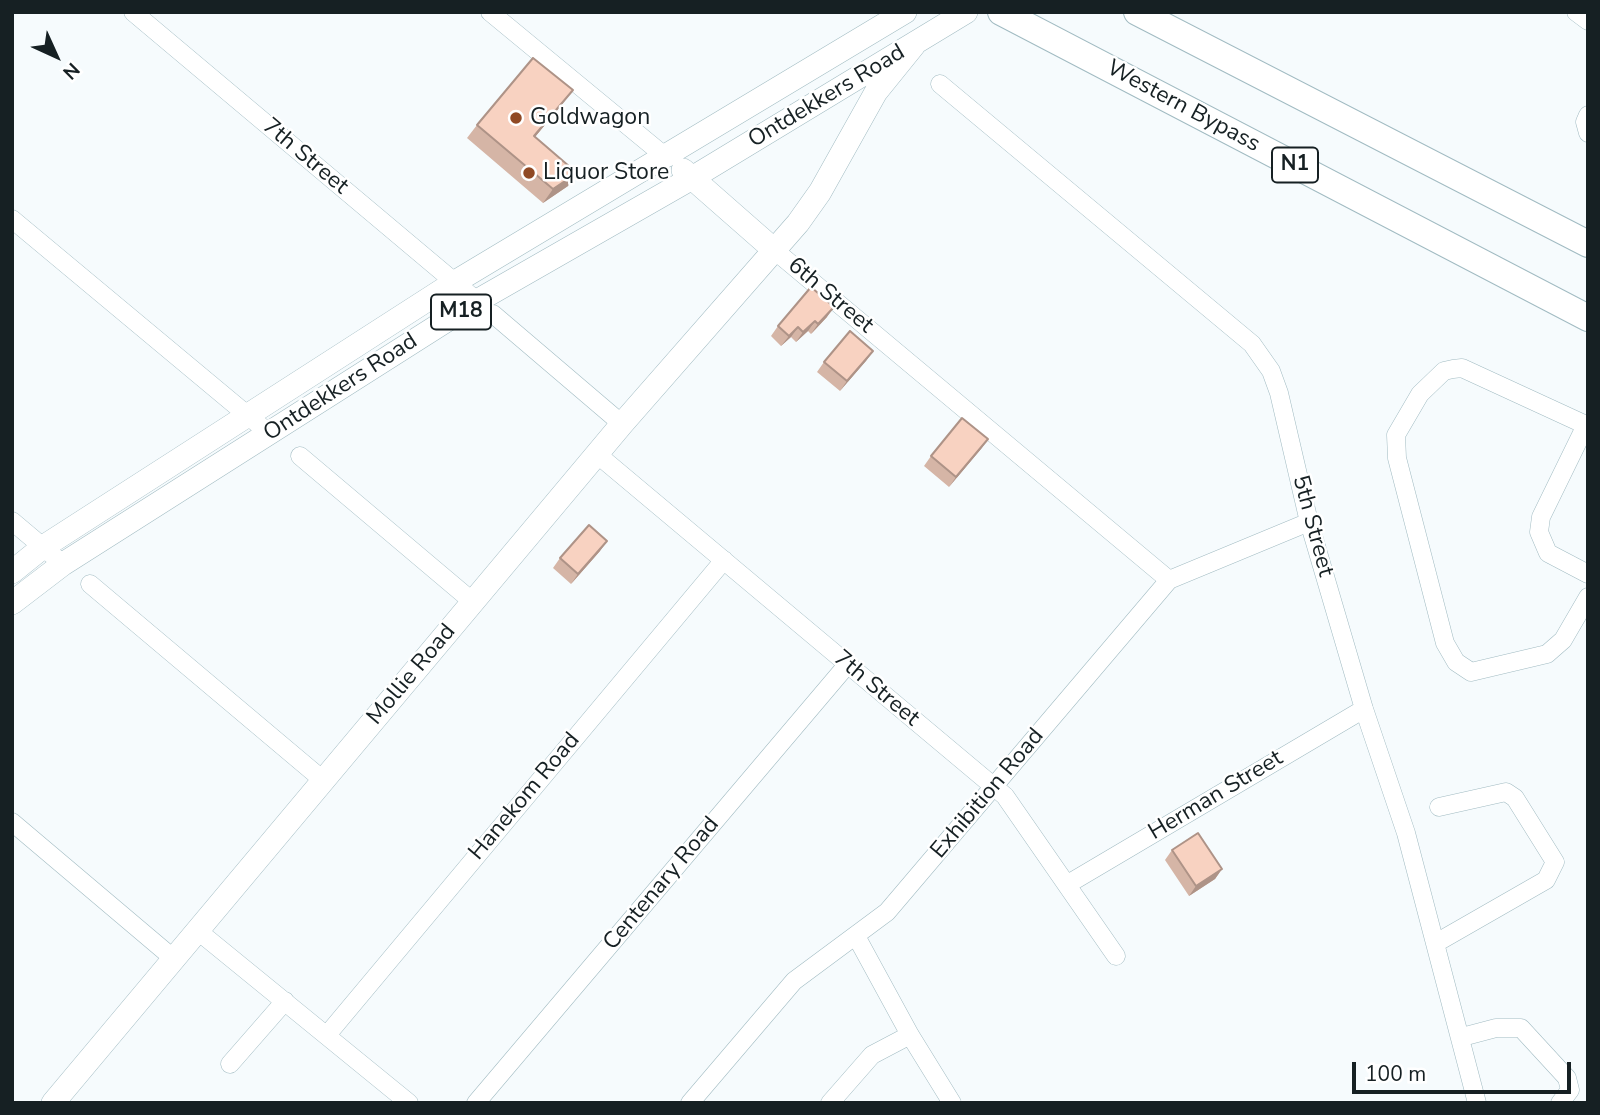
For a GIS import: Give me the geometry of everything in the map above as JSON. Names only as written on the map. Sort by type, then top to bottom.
[{"type":"highway","name":"Western Bypass","points":[[1001,12],[1588,318]]},
{"type":"highway","points":[[1137,12],[1588,244]]},
{"type":"main road","name":"Ontdekkers Road","points":[[12,603],[63,564],[270,434],[485,308],[692,178],[966,12]]},
{"type":"main road","name":"Ontdekkers Road","points":[[12,572],[44,547],[249,418],[455,282],[667,158],[897,17]]},
{"type":"main road","name":"Mollie Road","points":[[53,1103],[622,424],[811,207],[877,92],[918,43]]},
{"type":"main road","name":"6th Street","points":[[667,158],[773,249]]},
{"type":"street","name":"7th Street","points":[[133,12],[622,424]]},
{"type":"street","name":"6th Street","points":[[491,12],[667,158]]},
{"type":"street","points":[[1576,12],[1588,21]]},
{"type":"street","name":"5th Street","points":[[940,84],[1252,344],[1266,362],[1277,386],[1309,523],[1364,709],[1406,833],[1462,1037],[1477,1103]]},
{"type":"street","points":[[1588,115],[1588,133]]},
{"type":"street","points":[[12,219],[270,434]]},
{"type":"street","name":"6th Street","points":[[773,249],[1169,580]]},
{"type":"street","points":[[1588,574],[1548,553],[1539,532],[1541,517],[1587,426],[1462,368],[1444,371],[1420,394],[1396,435],[1397,458],[1445,643],[1455,662],[1471,672],[1547,654],[1563,640],[1588,597]]},
{"type":"street","name":"7th Street","points":[[598,455],[993,787],[1013,807],[1116,956]]},
{"type":"street","points":[[300,456],[473,603]]},
{"type":"street","points":[[12,521],[63,564]]},
{"type":"street","name":"Exhibition Road","points":[[690,1103],[794,981],[887,912],[1169,580],[1309,523]]},
{"type":"street","name":"Hanekom Road","points":[[327,1035],[724,560]]},
{"type":"street","points":[[90,584],[324,781]]},
{"type":"street","name":"Centenary Road","points":[[476,1103],[847,665]]},
{"type":"street","name":"Herman Street","points":[[1068,884],[1364,709]]},
{"type":"street","points":[[1436,943],[1546,880],[1555,862],[1515,798],[1506,792],[1439,807]]},
{"type":"street","points":[[12,822],[174,959]]},
{"type":"street","points":[[198,930],[406,1102]]},
{"type":"street","points":[[856,936],[910,1035],[952,1103]]},
{"type":"street","points":[[230,1063],[285,1001]]},
{"type":"street","points":[[1462,1037],[1496,1028],[1521,1028],[1567,1078],[1570,1090],[1560,1103]]},
{"type":"street","points":[[830,1103],[872,1055],[910,1035]]},
{"type":"building","points":[[533,58],[573,90],[534,136],[577,173],[553,189],[477,125]]},
{"type":"building","points":[[811,287],[834,307],[818,324],[815,321],[803,332],[798,327],[789,336],[778,326]]},
{"type":"building","points":[[850,331],[873,351],[847,381],[824,362]]},
{"type":"building","points":[[962,418],[988,439],[956,477],[931,456]]},
{"type":"building","points":[[589,525],[607,541],[578,574],[560,558]]},
{"type":"building","points":[[1198,833],[1222,869],[1196,886],[1172,850]]},
{"type":"place","name":"Goldwagon","points":[[516,118]]},
{"type":"place","name":"Liquor Store","points":[[529,173]]}]
